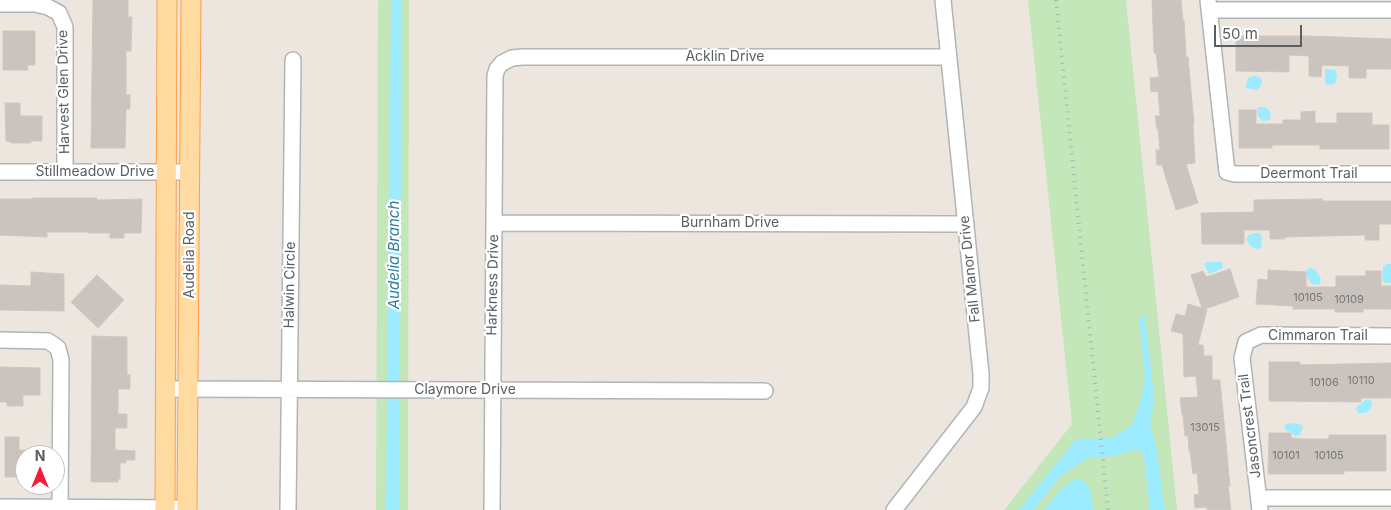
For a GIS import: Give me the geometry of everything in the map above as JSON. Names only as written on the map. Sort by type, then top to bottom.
[{"type":"main road","name":"Audelia Road","points":[[165,509],[167,0]]},
{"type":"main road","name":"Audelia Road","points":[[187,509],[192,0]]},
{"type":"street","name":"Fall Manor Drive","points":[[894,510],[974,407],[981,388],[943,0]]},
{"type":"street","name":"Harvest Glen Drive","points":[[0,4],[35,4],[48,7],[59,13],[65,27],[65,172]]},
{"type":"street","points":[[1208,5],[1391,10]]},
{"type":"street","name":"Deermont Trail","points":[[1208,5],[1226,172],[1234,174],[1391,174]]},
{"type":"street","name":"Acklin Drive","points":[[502,63],[522,56],[949,57]]},
{"type":"street","name":"Halwin Circle","points":[[288,510],[293,60]]},
{"type":"street","name":"Harkness Drive","points":[[492,510],[494,76],[502,63]]},
{"type":"street","name":"Stillmeadow Drive","points":[[0,172],[190,172]]},
{"type":"street","name":"Burnham Drive","points":[[494,223],[966,224]]},
{"type":"street","name":"Cimmaron Trail","points":[[1246,342],[1261,335],[1391,336]]},
{"type":"street","points":[[0,340],[48,341],[58,348],[62,360],[60,507]]},
{"type":"street","name":"Jasoncrest Trail","points":[[1246,342],[1242,358],[1259,504]]},
{"type":"street","name":"Claymore Drive","points":[[165,389],[765,391]]},
{"type":"street","points":[[1259,504],[1391,498]]},
{"type":"street","points":[[0,507],[187,509]]},
{"type":"green space","points":[[378,0],[409,0],[408,510],[376,510]]},
{"type":"green space","points":[[1028,0],[1126,0],[1177,510],[1004,510],[1072,424]]},
{"type":"water","name":"Audelia Branch","points":[[391,0],[402,0],[399,510],[386,510]]},
{"type":"water","points":[[1325,69],[1335,70],[1337,75],[1335,84],[1327,85],[1325,82]]},
{"type":"water","points":[[1260,77],[1262,81],[1261,86],[1257,90],[1245,88],[1248,78]]},
{"type":"water","points":[[1257,108],[1267,108],[1271,113],[1270,120],[1263,121],[1258,116]]},
{"type":"water","points":[[1254,233],[1260,233],[1262,236],[1261,248],[1251,247],[1246,239]]},
{"type":"water","points":[[1207,262],[1222,262],[1223,268],[1209,274],[1204,264]]},
{"type":"water","points":[[1386,264],[1391,264],[1391,283],[1383,282],[1383,268]]},
{"type":"water","points":[[1310,268],[1315,269],[1321,279],[1320,284],[1313,285],[1307,278],[1306,270]]},
{"type":"water","points":[[1145,316],[1154,398],[1150,427],[1155,440],[1165,510],[1150,510],[1144,458],[1140,450],[1134,450],[1115,456],[1088,458],[1060,476],[1034,510],[1019,510],[1076,439],[1111,438],[1131,426],[1140,404],[1145,378],[1139,317]]},
{"type":"water","points":[[1365,400],[1372,402],[1371,408],[1366,413],[1357,412],[1356,408]]},
{"type":"water","points":[[1295,423],[1303,427],[1300,435],[1295,436],[1284,427],[1286,424]]},
{"type":"water","points":[[1076,478],[1087,483],[1091,493],[1093,510],[1044,510],[1061,489]]},
{"type":"building","points":[[93,0],[128,0],[128,17],[132,17],[131,51],[126,51],[126,95],[130,95],[130,109],[126,109],[125,148],[91,148]]},
{"type":"building","points":[[1152,0],[1181,0],[1184,20],[1186,57],[1188,57],[1194,124],[1195,163],[1186,164],[1198,203],[1176,210],[1162,165],[1157,165],[1156,150],[1160,150],[1155,116],[1160,116],[1158,91],[1151,92],[1150,78],[1159,77],[1156,53],[1154,53]]},
{"type":"building","points":[[3,31],[35,31],[35,65],[27,65],[28,70],[3,70]]},
{"type":"building","points":[[1236,36],[1391,39],[1391,69],[1366,69],[1366,78],[1349,78],[1349,66],[1322,65],[1321,77],[1309,76],[1309,56],[1289,55],[1289,72],[1236,71]]},
{"type":"building","points":[[5,103],[20,103],[20,116],[42,116],[42,141],[11,143],[6,141]]},
{"type":"building","points":[[1239,110],[1256,110],[1256,124],[1283,124],[1283,120],[1301,120],[1301,112],[1315,111],[1315,123],[1337,123],[1337,113],[1372,113],[1372,125],[1389,125],[1389,149],[1320,149],[1320,145],[1272,145],[1272,148],[1239,148]]},
{"type":"building","points":[[0,199],[142,199],[141,233],[124,233],[124,238],[110,238],[110,233],[89,232],[47,232],[47,237],[0,235]]},
{"type":"building","points":[[1322,199],[1322,201],[1391,201],[1391,224],[1379,224],[1379,240],[1365,240],[1365,235],[1270,239],[1270,230],[1244,230],[1244,244],[1202,244],[1201,213],[1254,212],[1254,200]]},
{"type":"building","points":[[1230,269],[1239,297],[1205,309],[1207,309],[1198,345],[1203,345],[1204,356],[1212,356],[1212,380],[1220,380],[1230,486],[1228,486],[1231,510],[1207,510],[1207,507],[1195,508],[1194,495],[1199,494],[1197,473],[1193,474],[1180,398],[1198,397],[1196,376],[1184,377],[1183,334],[1171,331],[1176,314],[1185,316],[1188,304],[1202,308],[1191,275],[1203,271],[1206,277]]},
{"type":"building","points":[[1268,270],[1306,272],[1306,287],[1336,287],[1336,276],[1366,276],[1366,271],[1381,271],[1381,286],[1391,286],[1391,309],[1335,312],[1335,309],[1293,309],[1293,306],[1256,304],[1258,279],[1268,280]]},
{"type":"building","points":[[31,272],[64,274],[64,311],[0,310],[0,285],[31,286]]},
{"type":"building","points":[[97,275],[124,300],[98,328],[71,302]]},
{"type":"building","points":[[92,336],[127,337],[127,375],[130,375],[130,389],[118,389],[118,414],[127,414],[127,428],[115,428],[115,450],[135,451],[135,460],[126,460],[126,463],[120,463],[120,479],[118,479],[118,482],[91,482]]},
{"type":"building","points":[[1269,362],[1300,362],[1300,365],[1391,363],[1391,398],[1361,398],[1361,402],[1269,401]]},
{"type":"building","points":[[0,367],[40,368],[40,395],[23,395],[23,406],[7,406],[7,402],[0,402]]},
{"type":"building","points":[[1269,433],[1291,433],[1291,438],[1303,439],[1329,439],[1329,435],[1386,435],[1386,471],[1344,471],[1344,474],[1268,474]]},
{"type":"building","points":[[5,437],[19,437],[19,445],[15,445],[15,477],[5,477]]},
{"type":"railway","points":[[1056,0],[1108,510]]}]
